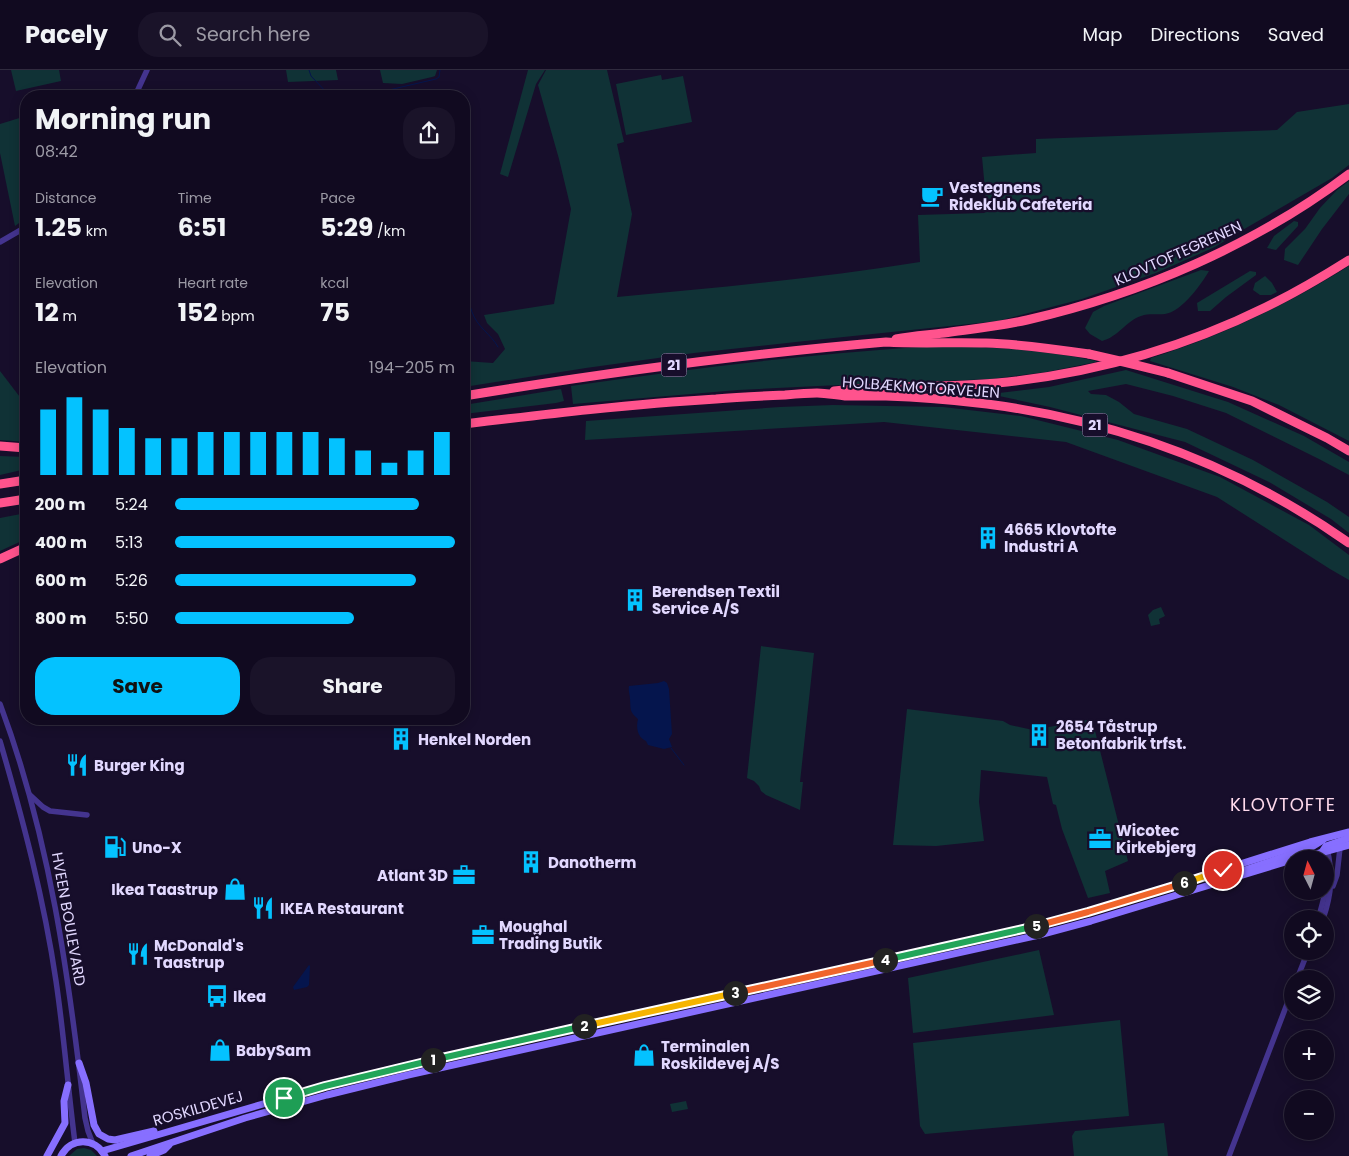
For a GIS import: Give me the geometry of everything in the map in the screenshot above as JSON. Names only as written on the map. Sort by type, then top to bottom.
[{"type":"highway","name":"KLOVTOFTEGRENEN","points":[[886,342],[906,337],[1026,320],[1089,304],[1143,285],[1231,247],[1291,213],[1349,174]]},
{"type":"highway","points":[[817,393],[999,383],[1051,376],[1106,365],[1168,347],[1227,325],[1294,293],[1349,260]]},
{"type":"highway","name":"21","points":[[470,395],[692,362],[836,346],[886,342],[988,343],[1052,348],[1089,354],[1168,373],[1252,401],[1349,451]]},
{"type":"highway","name":"HOLBÆKMOTORVEJEN","points":[[470,423],[677,402],[817,393],[844,396],[914,397],[985,404],[1053,415],[1115,430],[1175,450],[1238,477],[1291,506],[1349,543]]},
{"type":"highway","name":"21","points":[[1283,416],[1310,424],[1349,446]]},
{"type":"highway","points":[[0,446],[20,448]]},
{"type":"highway","points":[[0,484],[20,481]]},
{"type":"highway","points":[[0,503],[20,500]]},
{"type":"highway","points":[[0,559],[20,549]]},
{"type":"main road","name":"ROSKILDEVEJ","points":[[103,1153],[201,1122],[405,1066],[1037,926],[1117,904],[1349,832]]},
{"type":"main road","points":[[1200,887],[1310,848],[1325,838]]},
{"type":"main road","points":[[1328,850],[1349,838]]},
{"type":"main road","points":[[1332,850],[1349,845]]},
{"type":"main road","name":"ROSKILDEVEJ","points":[[132,1156],[245,1118],[327,1095],[408,1075],[1030,937],[1091,921],[1284,862]]},
{"type":"main road","points":[[79,1063],[86,1083],[94,1125],[99,1134],[108,1139],[116,1140],[136,1134],[201,1122]]},
{"type":"main road","points":[[47,1156],[65,1123],[64,1101],[68,1085]]},
{"type":"main road","points":[[61,1156],[66,1149],[75,1143],[84,1142],[93,1144],[103,1153]]},
{"type":"main road","points":[[150,1156],[164,1150],[171,1143]]},
{"type":"street","points":[[137,90],[147,70]]},
{"type":"street","points":[[0,242],[20,230]]},
{"type":"street","name":"HVEEN BOULEVARD","points":[[0,704],[30,794],[57,913],[68,978],[88,1131],[93,1144]]},
{"type":"street","name":"HVEEN BOULEVARD","points":[[0,741],[38,883],[56,979],[75,1143]]},
{"type":"street","points":[[30,794],[50,811],[87,815]]},
{"type":"street","points":[[1325,838],[1325,850]]},
{"type":"street","points":[[1334,884],[1337,875],[1340,848]]},
{"type":"street","points":[[1229,1156],[1284,1012]]},
{"type":"green space","points":[[11,70],[59,70],[61,81],[16,91]]},
{"type":"green space","points":[[286,70],[336,70],[338,80],[288,82]]},
{"type":"green space","points":[[380,70],[437,70],[435,76],[402,84],[383,83]]},
{"type":"green space","points":[[528,70],[545,70],[536,84],[508,177],[500,174]]},
{"type":"green space","points":[[546,70],[607,70],[624,142],[617,144],[632,214],[617,297],[768,282],[920,262],[918,215],[984,213],[987,211],[982,157],[1036,153],[1036,139],[1277,130],[1297,112],[1349,104],[1349,165],[1332,178],[1215,247],[1156,273],[1082,299],[998,321],[694,353],[470,386],[470,361],[493,363],[505,349],[498,334],[487,323],[484,315],[554,304],[571,209],[538,85]]},
{"type":"green space","points":[[661,75],[662,80],[683,76],[692,122],[626,135],[616,84]]},
{"type":"green space","points":[[20,118],[20,222],[15,226],[0,153],[0,124]]},
{"type":"green space","points":[[1349,181],[1349,194],[1322,229],[1298,265],[1284,260],[1285,249],[1305,229],[1320,208],[1337,190]]},
{"type":"green space","points":[[1294,221],[1298,222],[1298,226],[1276,250],[1267,248],[1274,236]]},
{"type":"green space","points":[[1349,266],[1349,441],[1279,405],[1233,387],[1150,361],[1151,358],[1228,330],[1302,294]]},
{"type":"green space","points":[[1201,270],[1209,271],[1190,297],[1171,312],[1150,314],[1136,318],[1113,336],[1102,341],[1090,334],[1085,328],[1093,312],[1104,306]]},
{"type":"green space","points":[[1250,271],[1256,272],[1256,275],[1210,311],[1198,311],[1197,303]]},
{"type":"green space","points":[[1265,276],[1277,292],[1271,295],[1260,295],[1253,290],[1255,283]]},
{"type":"green space","points":[[918,347],[962,347],[1029,351],[1052,353],[1096,362],[1046,372],[991,379],[738,390],[573,404],[571,386],[744,363]]},
{"type":"green space","points":[[1126,370],[1228,402],[1304,436],[1349,462],[1349,475],[1226,413],[1173,396],[1126,384],[1088,391],[1091,394],[1106,395],[1119,402],[1134,414],[1187,429],[1253,460],[1327,502],[1349,517],[1349,533],[1331,519],[1269,482],[1185,442],[1050,407],[999,396],[999,393],[1049,387]]},
{"type":"green space","points":[[0,371],[20,397],[20,442],[0,440]]},
{"type":"green space","points":[[561,389],[564,401],[470,413],[470,404]]},
{"type":"green space","points":[[833,405],[943,407],[1021,416],[1118,440],[1220,477],[1309,525],[1349,555],[1349,580],[1217,497],[1066,442],[884,422],[585,440],[586,421]]},
{"type":"green space","points":[[0,456],[20,457],[20,470],[0,475]]},
{"type":"green space","points":[[20,514],[20,542],[0,551],[0,518]]},
{"type":"green space","points":[[1161,607],[1165,616],[1159,619],[1160,624],[1151,626],[1148,615],[1153,610]]},
{"type":"green space","points":[[761,646],[814,653],[800,782],[803,782],[800,810],[766,795],[754,781],[747,778]]},
{"type":"green space","points":[[907,709],[1003,721],[1010,725],[1033,730],[1092,719],[1128,861],[1105,871],[1110,893],[1088,898],[1062,829],[1056,805],[1053,804],[1047,777],[981,770],[979,802],[984,841],[936,846],[893,845]]},
{"type":"green space","points":[[1039,950],[1054,1015],[913,1033],[908,978]]},
{"type":"green space","points":[[1120,1020],[1129,1116],[925,1134],[920,1126],[913,1043]]},
{"type":"green space","points":[[686,1101],[688,1109],[672,1112],[670,1104]]},
{"type":"green space","points":[[1164,1123],[1168,1156],[1074,1156],[1072,1136],[1075,1131]]},
{"type":"green space","points":[[77,1149],[91,1150],[97,1156],[69,1156]]},
{"type":"shaded area","points":[[664,681],[669,689],[672,734],[669,739],[672,747],[664,749],[648,745],[639,734],[637,728],[638,719],[631,710],[629,686]]},
{"type":"shaded area","points":[[309,965],[309,985],[294,990],[293,987]]},
{"type":"waterway","points":[[309,70],[311,76],[324,90]]},
{"type":"waterway","points":[[389,90],[436,79],[439,77],[440,70]]},
{"type":"waterway","points":[[470,304],[477,322],[498,347]]},
{"type":"waterway","points":[[671,748],[684,765]]},
{"type":"place","name":"Vestegnens Rideklub Cafeteria","points":[[932,196]]},
{"type":"place","name":"4665 Klovtofte Industri A","points":[[988,538]]},
{"type":"place","name":"Berendsen Textil Service A/S","points":[[635,600]]},
{"type":"place","name":"2654 Tåstrup Betonfabrik trfst.","points":[[1039,735]]},
{"type":"place","name":"Henkel Norden","points":[[401,739]]},
{"type":"place","name":"Burger King","points":[[77,765]]},
{"type":"place","name":"Wicotec Kirkebjerg","points":[[1100,839]]},
{"type":"place","name":"Uno-X","points":[[115,847]]},
{"type":"place","name":"Danotherm","points":[[531,862]]},
{"type":"place","name":"Atlant 3D","points":[[464,875]]},
{"type":"place","name":"Ikea Taastrup","points":[[235,889]]},
{"type":"place","name":"IKEA Restaurant","points":[[263,908]]},
{"type":"place","name":"Moughal Trading Butik","points":[[483,935]]},
{"type":"place","name":"McDonald's Taastrup","points":[[138,954]]},
{"type":"place","name":"Ikea","points":[[217,996]]},
{"type":"place","name":"BabySam","points":[[220,1050]]},
{"type":"place","name":"Terminalen Roskildevej A/S","points":[[644,1055]]},
{"type":"district","name":"KLOVTOFTE","points":[[1283,804]]},
{"type":"route","points":[[284,1098],[405,1066],[1037,926],[1117,904],[1223,870]]}]
